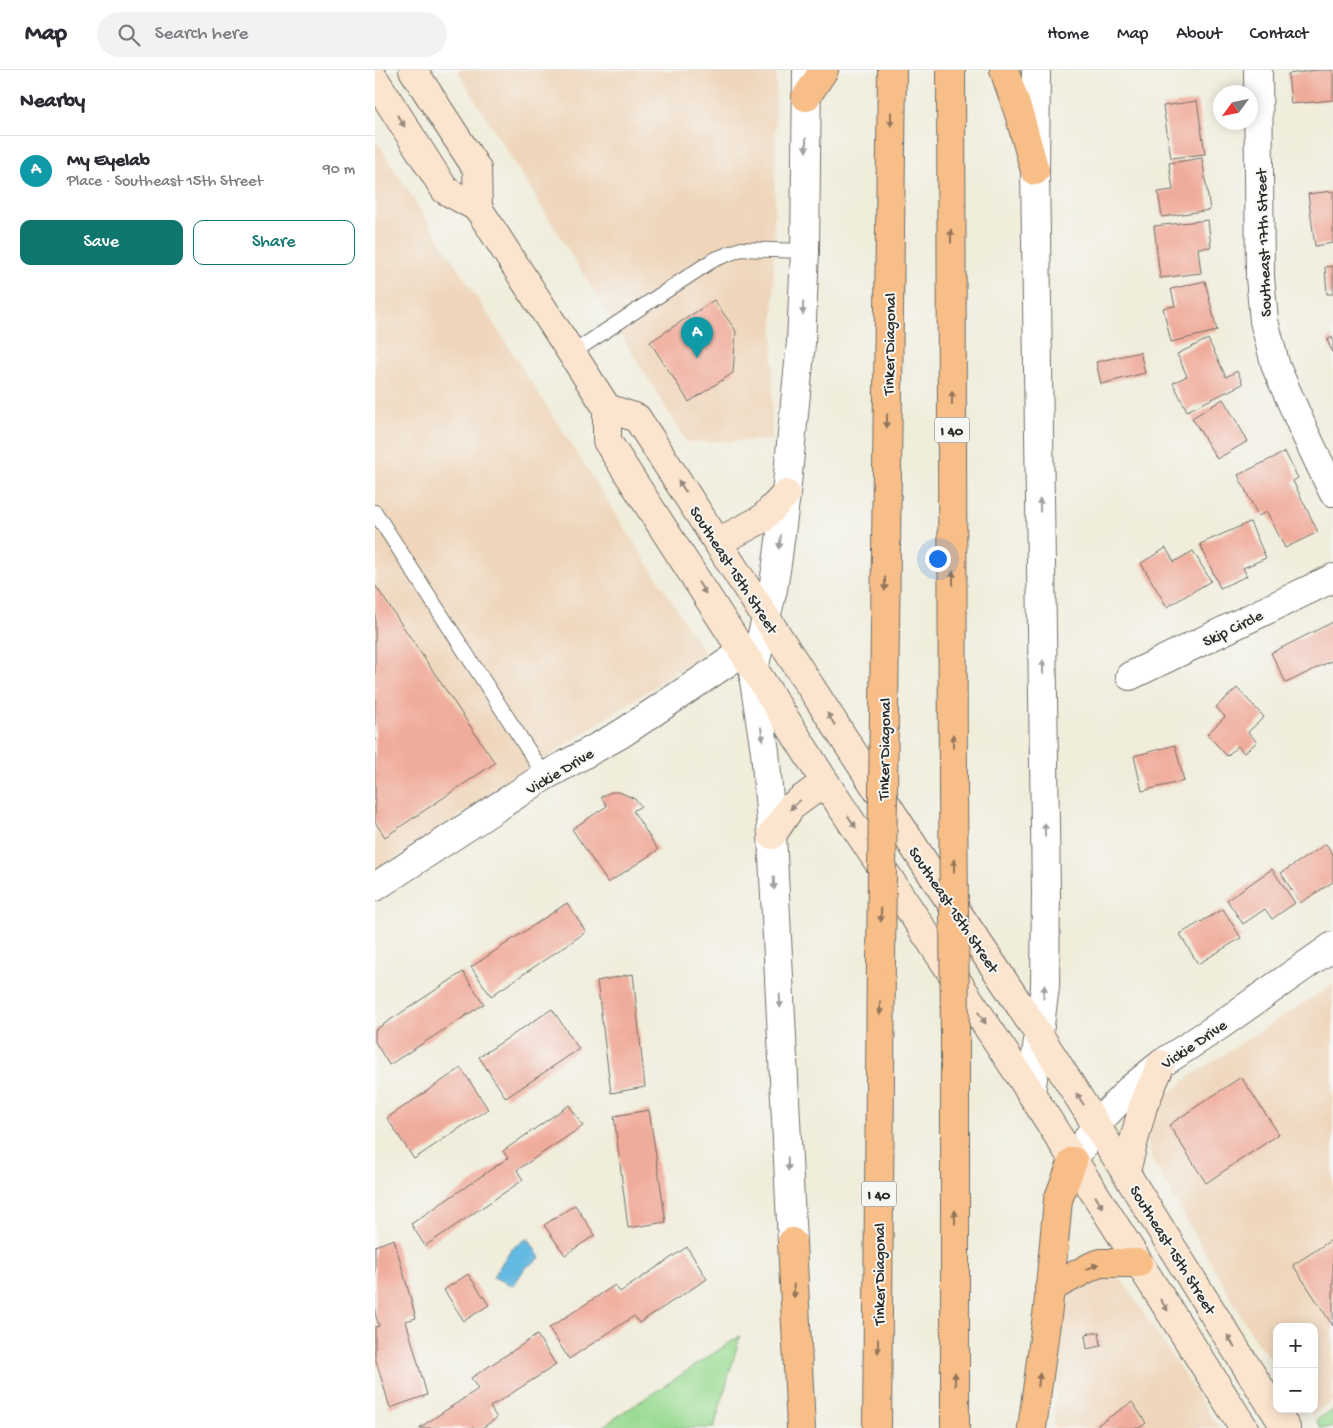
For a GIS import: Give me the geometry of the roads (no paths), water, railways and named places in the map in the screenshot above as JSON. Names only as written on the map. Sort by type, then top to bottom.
[{"type":"highway","points":[[806,83],[824,70]]},
{"type":"highway","name":"Tinker Diagonal","points":[[877,1428],[892,70]]},
{"type":"highway","name":"I 40","points":[[951,70],[955,1428]]},
{"type":"highway","points":[[1004,70],[1020,117],[1035,171]]},
{"type":"highway","points":[[1033,1428],[1058,1200],[1073,1161]]},
{"type":"highway","points":[[792,1242],[801,1428]]},
{"type":"highway","points":[[1049,1289],[1101,1263],[1138,1264]]},
{"type":"main road","points":[[413,70],[477,169],[478,208]]},
{"type":"main road","points":[[375,80],[445,190],[478,208],[572,353],[607,408],[607,441],[825,782],[1031,1093],[1244,1428],[1280,1418]]},
{"type":"main road","name":"Southeast 15th Street","points":[[607,408],[637,418],[927,867],[1039,1035],[1280,1418]]},
{"type":"main road","points":[[718,542],[762,519],[786,494]]},
{"type":"main road","points":[[772,835],[791,807],[825,782]]},
{"type":"main road","points":[[1126,1171],[1143,1106],[1161,1064]]},
{"type":"main road","points":[[1227,1402],[1257,1383]]},
{"type":"street","points":[[1031,1093],[1045,987],[1046,892],[1035,171],[1036,70]]},
{"type":"street","name":"Southeast 17th Street","points":[[1258,70],[1260,277],[1264,322],[1276,367],[1303,431],[1333,492]]},
{"type":"street","points":[[792,1242],[772,835],[765,752],[754,681],[748,660],[766,617],[773,588],[786,494],[801,343],[805,251],[806,83]]},
{"type":"street","name":"Skip Circle","points":[[1130,676],[1333,578]]},
{"type":"street","name":"Vickie Drive","points":[[377,883],[545,776],[748,660]]},
{"type":"street","name":"Vickie Drive","points":[[1073,1161],[1096,1125],[1129,1090],[1161,1064],[1333,946]]},
{"type":"lane","points":[[572,353],[713,260],[741,248],[805,251]]},
{"type":"lane","points":[[375,512],[545,776]]},
{"type":"water","points":[[528,1238],[540,1258],[525,1268],[513,1286],[493,1277],[511,1249]]},
{"type":"place","name":"My Eyelab","points":[[697,358]]}]
